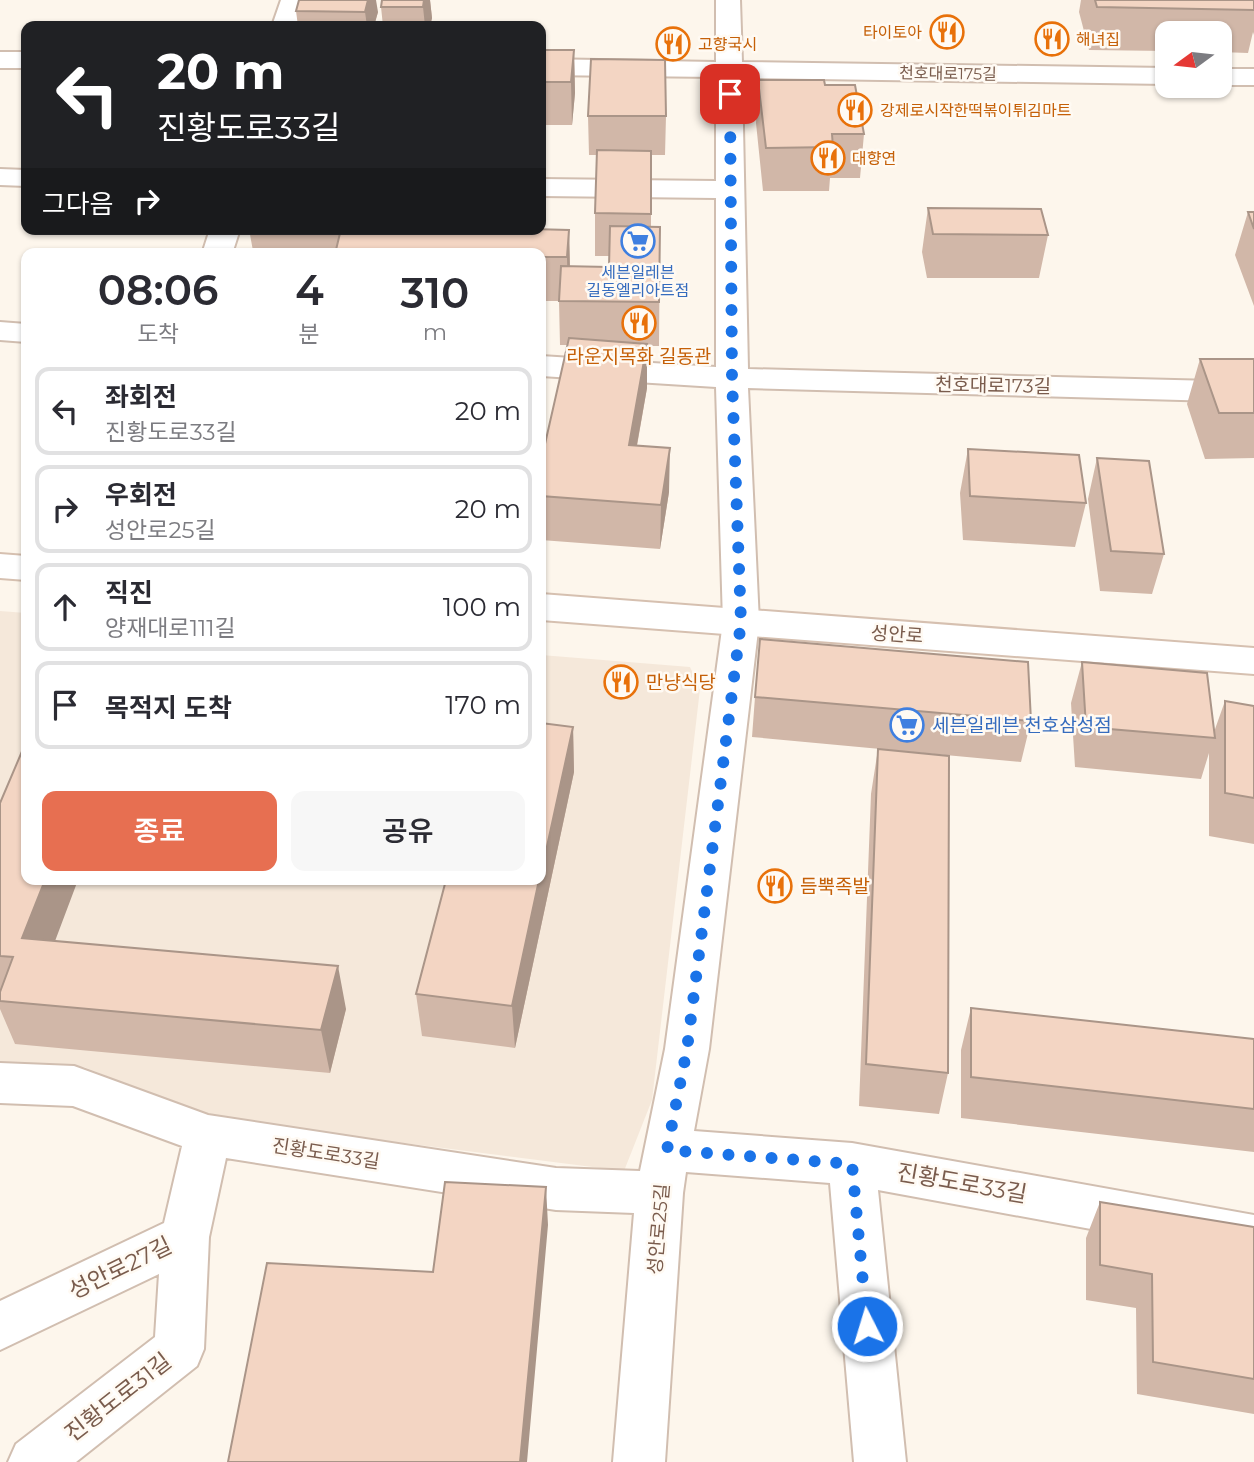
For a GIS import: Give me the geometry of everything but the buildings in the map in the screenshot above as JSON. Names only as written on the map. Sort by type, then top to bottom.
[{"type":"street","points":[[287,21],[293,0]]},
{"type":"street","name":"성안로25길","points":[[639,1462],[663,1171],[687,1049],[741,622],[732,378],[728,0]]},
{"type":"street","points":[[0,60],[21,60]]},
{"type":"street","name":"천호대로175길","points":[[546,67],[1155,76]]},
{"type":"street","points":[[1232,77],[1254,77]]},
{"type":"street","points":[[0,177],[21,178]]},
{"type":"street","points":[[546,187],[730,190]]},
{"type":"street","points":[[0,331],[21,333]]},
{"type":"street","name":"천호대로173길","points":[[546,366],[732,378],[1254,392]]},
{"type":"street","points":[[0,566],[21,568]]},
{"type":"street","name":"성안로","points":[[546,607],[1254,661]]},
{"type":"street","name":"진황도로33길","points":[[0,1083],[74,1086],[208,1135],[555,1189],[663,1171],[852,1164],[1254,1237]]},
{"type":"street","name":"성안로27길","points":[[0,1326],[184,1237],[208,1135]]},
{"type":"street","points":[[852,1164],[880,1462]]},
{"type":"street","name":"진황도로31길","points":[[34,1462],[179,1349],[184,1237]]},
{"type":"shaded area","points":[[0,611],[21,613],[21,885],[546,885],[546,655],[690,667],[700,689],[652,1100],[624,1171],[214,1119],[84,1067],[0,1062]]},
{"type":"place","name":"타이토아","points":[[947,32]]},
{"type":"place","name":"해녀집","points":[[1052,39]]},
{"type":"place","name":"고향국시","points":[[673,44]]},
{"type":"place","name":"강제로시작한떡볶이튀김마트","points":[[855,110]]},
{"type":"place","name":"대향연","points":[[828,158]]},
{"type":"place","name":"세븐일레븐 길동엘리아트점","points":[[638,241]]},
{"type":"place","name":"라운지목화 길동관","points":[[639,323]]},
{"type":"place","name":"만냥식당","points":[[621,682]]},
{"type":"place","name":"세븐일레븐 천호삼성점","points":[[907,725]]},
{"type":"place","name":"듬뿍족발","points":[[775,886]]},
{"type":"route","points":[[730,94],[732,378],[741,622],[687,1049],[667,1150],[852,1164],[867,1326]]}]
